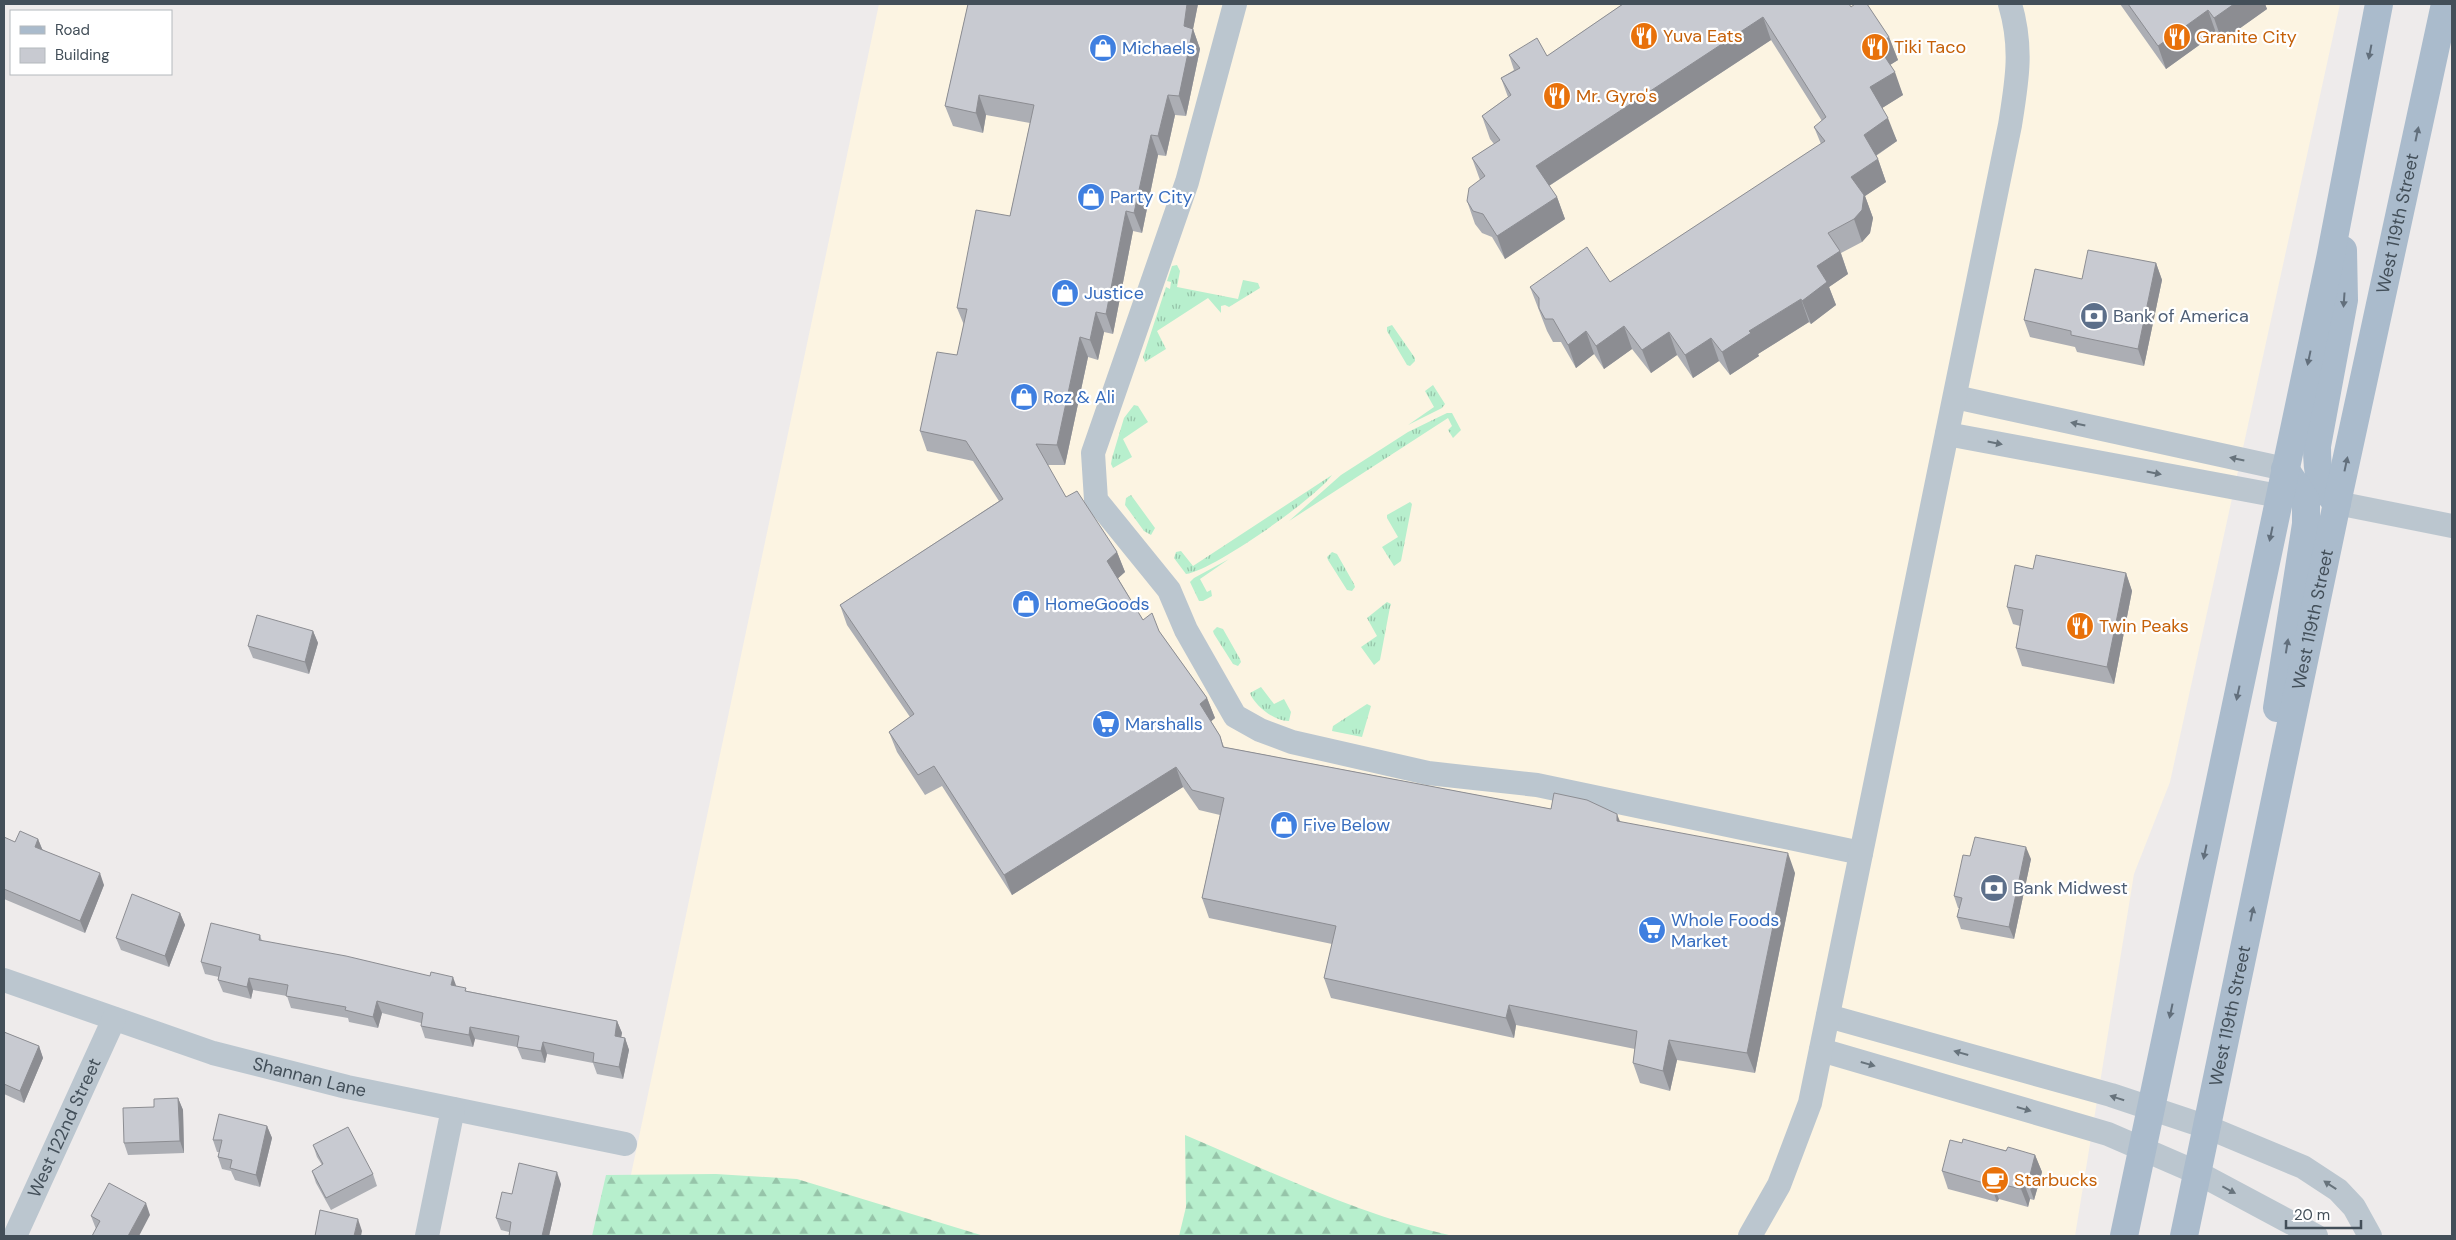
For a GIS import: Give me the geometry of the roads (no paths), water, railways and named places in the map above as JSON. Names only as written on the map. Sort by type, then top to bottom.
[{"type":"main road","points":[[2124,1236],[2342,199],[2379,4]]},
{"type":"main road","name":"West 119th Street","points":[[2184,1236],[2445,4]]},
{"type":"main road","points":[[2338,503],[2324,489],[2317,468],[2317,446],[2344,300],[2342,199]]},
{"type":"main road","points":[[2265,851],[2278,702],[2306,524],[2306,500],[2285,469]]},
{"type":"street","points":[[1236,4],[1187,182],[1093,453],[1096,500],[1168,590],[1186,630],[1235,716],[1260,730],[1292,742],[1428,773],[1538,786],[1861,853]]},
{"type":"street","points":[[1750,1236],[1782,1177],[1810,1102],[1821,1050],[2010,125],[2019,70],[2016,24],[2010,4]]},
{"type":"street","points":[[1955,397],[2285,469]]},
{"type":"street","points":[[1947,434],[2279,496]]},
{"type":"street","points":[[2338,503],[2452,526]]},
{"type":"street","name":"Shannan Lane","points":[[4,980],[213,1053],[347,1087],[625,1144]]},
{"type":"street","points":[[1828,1016],[2151,1108],[2207,1127],[2302,1167],[2338,1190],[2354,1206],[2370,1236]]},
{"type":"street","name":"West 122nd Street","points":[[15,1236],[114,1019]]},
{"type":"street","points":[[1821,1050],[2108,1134],[2198,1173],[2316,1236]]},
{"type":"street","points":[[427,1236],[454,1108]]},
{"type":"place","name":"Yuva Eats","points":[[1644,36]]},
{"type":"place","name":"Granite City","points":[[2177,37]]},
{"type":"place","name":"Tiki Taco","points":[[1875,47]]},
{"type":"place","name":"Michaels","points":[[1103,48]]},
{"type":"place","name":"Mr. Gyro's","points":[[1557,96]]},
{"type":"place","name":"Party City","points":[[1091,197]]},
{"type":"place","name":"Justice","points":[[1065,293]]},
{"type":"place","name":"Bank of America","points":[[2094,316]]},
{"type":"place","name":"Roz & Ali","points":[[1024,397]]},
{"type":"place","name":"HomeGoods","points":[[1026,604]]},
{"type":"place","name":"Twin Peaks","points":[[2080,626]]},
{"type":"place","name":"Marshalls","points":[[1106,724]]},
{"type":"place","name":"Five Below","points":[[1284,825]]},
{"type":"place","name":"Bank Midwest","points":[[1994,888]]},
{"type":"place","name":"Whole Foods Market","points":[[1652,930]]},
{"type":"place","name":"Starbucks","points":[[1995,1180]]}]
